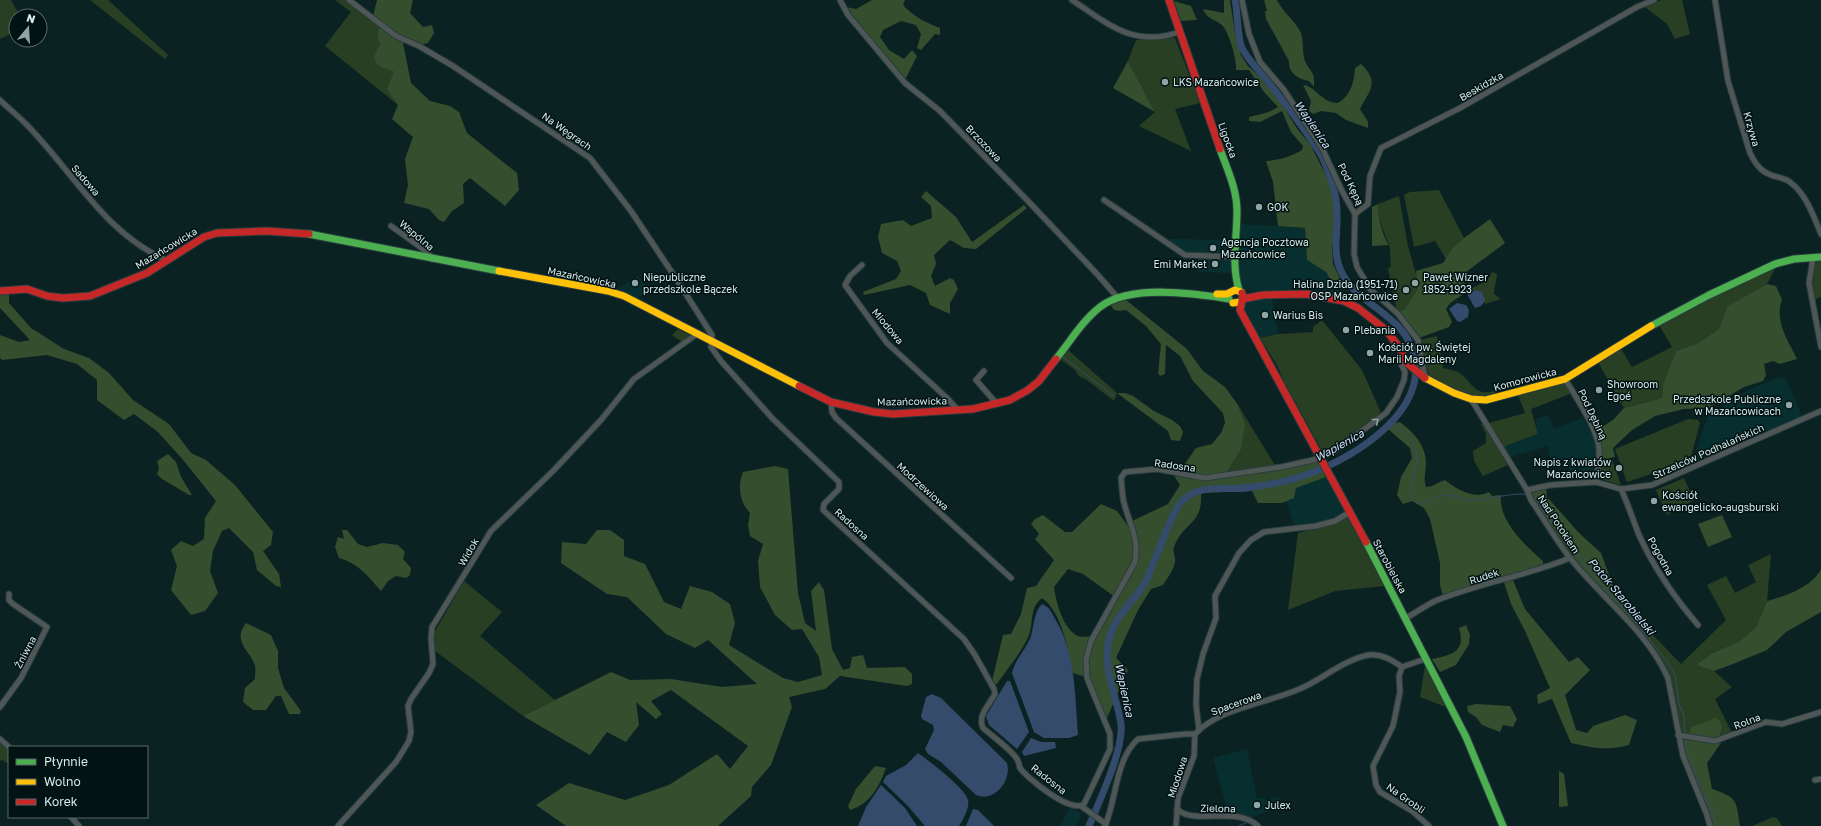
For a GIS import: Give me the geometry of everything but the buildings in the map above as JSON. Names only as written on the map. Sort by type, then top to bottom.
[{"type":"street","name":"Na Węgrach","points":[[349,0],[396,36],[419,46],[447,62],[590,158],[631,211],[712,335],[712,342]]},
{"type":"street","name":"Brzozowa","points":[[840,0],[848,15],[905,83],[945,116],[1065,240],[1118,298]]},
{"type":"street","points":[[1072,0],[1115,29],[1137,37],[1152,38],[1179,32]]},
{"type":"street","name":"Ligocka","points":[[1169,0],[1235,191],[1237,210],[1236,257],[1234,274],[1236,296],[1240,310],[1246,322]]},
{"type":"street","name":"Pod Kępą","points":[[1242,0],[1249,34],[1260,62],[1284,90],[1322,148],[1342,191],[1355,214],[1354,254],[1357,267],[1370,289],[1398,314],[1418,340],[1423,376]]},
{"type":"street","name":"Beskidzka","points":[[1355,214],[1368,204],[1370,176],[1378,151],[1381,148],[1460,108],[1637,7],[1654,0]]},
{"type":"street","name":"Krzywa","points":[[1715,0],[1728,81],[1750,154],[1755,164],[1762,171],[1790,181],[1797,188],[1809,208],[1821,234]]},
{"type":"street","name":"Sadowa","points":[[0,100],[25,123],[106,217],[125,236],[146,251],[166,260]]},
{"type":"street","points":[[1104,200],[1185,255],[1236,257]]},
{"type":"street","name":"Wspólna","points":[[391,226],[427,252],[432,259]]},
{"type":"street","name":"Mazańcowicka","points":[[0,291],[26,290],[47,296],[63,298],[90,296],[147,273],[204,237],[218,233],[267,231],[310,234],[432,259],[608,291],[624,296],[831,402],[862,410],[893,414],[958,410],[997,404],[1010,400],[1028,390],[1047,371],[1095,310],[1118,298],[1165,293],[1236,296]]},
{"type":"street","name":"Komorowicka","points":[[1236,296],[1321,295],[1352,305],[1376,322],[1394,338],[1404,360],[1423,376],[1438,386],[1471,399],[1486,400],[1565,379],[1633,336],[1709,295],[1775,264],[1794,259],[1821,257]]},
{"type":"street","points":[[1813,258],[1809,283],[1821,347]]},
{"type":"street","name":"Miodowa","points":[[862,265],[850,276],[846,285],[887,343],[958,410]]},
{"type":"street","name":"Starobielska","points":[[1246,322],[1406,618],[1469,743],[1503,826]]},
{"type":"street","name":"Widok","points":[[338,826],[396,762],[409,741],[411,732],[408,706],[411,698],[429,673],[433,664],[430,638],[432,627],[491,531],[601,420],[634,379],[697,334]]},
{"type":"street","name":"Radosna","points":[[712,342],[711,347],[721,362],[782,428],[839,482],[839,490],[824,504],[823,510],[958,634],[975,655],[994,689],[995,694],[981,717],[980,723],[983,728],[1017,759],[1020,767],[1025,773],[1048,793],[1071,806],[1081,806],[1110,749],[1110,734],[1087,678],[1086,660],[1091,641],[1135,562],[1138,548],[1135,532],[1124,503],[1121,478],[1125,472],[1157,469],[1205,478],[1281,467],[1321,459]]},
{"type":"street","points":[[1321,459],[1335,451],[1386,413],[1404,380],[1405,372],[1400,364],[1404,360]]},
{"type":"street","points":[[984,372],[976,380],[997,404]]},
{"type":"street","name":"Pod Dębiną","points":[[1565,379],[1581,405],[1598,442],[1600,457],[1596,482]]},
{"type":"street","name":"Nad Potokiem","points":[[1471,399],[1528,491],[1531,500],[1570,558],[1633,628],[1663,667],[1668,678],[1683,735],[1683,756],[1710,826]]},
{"type":"street","name":"Modrzewiowa","points":[[831,402],[832,412],[836,418],[1012,578]]},
{"type":"street","name":"Strzelców Podhalańskich","points":[[1528,491],[1551,485],[1596,482],[1621,489],[1652,485],[1821,412]]},
{"type":"street","name":"Pogodna","points":[[1621,489],[1639,534],[1658,571],[1676,599],[1698,625]]},
{"type":"street","points":[[1199,730],[1196,704],[1197,679],[1203,654],[1216,618],[1216,593],[1239,553],[1251,540],[1264,532],[1316,526],[1335,521],[1350,512]]},
{"type":"street","name":"Rudek","points":[[1406,618],[1434,602],[1506,579],[1541,570],[1570,558]]},
{"type":"street","name":"Żniwna","points":[[0,707],[21,678],[47,627],[13,604],[9,600],[8,594]]},
{"type":"street","name":"Spacerowa","points":[[1195,734],[1209,722],[1287,694],[1306,686],[1338,667],[1369,655],[1380,655],[1402,667]]},
{"type":"street","points":[[1402,667],[1426,659]]},
{"type":"street","name":"Na Grobli","points":[[1402,667],[1400,676],[1400,692],[1393,726],[1373,766],[1376,785],[1380,792],[1412,811],[1426,825]]},
{"type":"street","name":"Rolna","points":[[1683,735],[1715,741],[1766,722],[1782,724],[1821,712]]},
{"type":"street","points":[[1081,806],[1106,825],[1124,759],[1132,744],[1138,739],[1195,734]]},
{"type":"street","name":"Miodowa","points":[[1176,826],[1178,798],[1194,756],[1195,734]]},
{"type":"street","points":[[0,739],[8,746]]},
{"type":"street","name":"Zielona","points":[[1177,809],[1181,814],[1190,817],[1242,817],[1251,820],[1258,826]]},
{"type":"street","points":[[72,818],[79,826]]},
{"type":"shaded area","points":[[1241,224],[1305,228],[1307,260],[1326,272],[1331,281],[1343,291],[1343,296],[1310,289],[1250,291],[1242,288],[1239,272]]},
{"type":"shaded area","points":[[1165,239],[1234,240],[1234,255],[1186,254]]},
{"type":"shaded area","points":[[1198,257],[1234,258],[1232,273],[1198,272]]},
{"type":"shaded area","name":"Niepubliczne przedszkole Bączek","points":[[638,276],[649,291],[635,299],[616,290]]},
{"type":"shaded area","points":[[1476,290],[1482,292],[1485,301],[1481,306],[1475,308],[1467,294]]},
{"type":"shaded area","points":[[1272,298],[1278,334],[1260,338],[1244,306],[1245,303],[1250,301]]},
{"type":"shaded area","points":[[1457,303],[1466,305],[1469,310],[1468,317],[1460,322],[1457,321],[1449,309]]},
{"type":"shaded area","points":[[1781,377],[1786,379],[1802,416],[1697,461],[1697,448],[1708,416],[1750,389]]},
{"type":"shaded area","points":[[1548,415],[1554,429],[1583,418],[1596,444],[1597,460],[1594,479],[1569,481],[1568,461],[1551,461],[1548,446],[1511,457],[1505,446],[1538,434],[1535,419]]},
{"type":"shaded area","points":[[1326,477],[1346,512],[1334,520],[1295,528],[1286,501],[1294,498],[1296,488]]},
{"type":"shaded area","points":[[1042,604],[1051,611],[1067,645],[1070,659],[1075,690],[1078,735],[1069,738],[1044,738],[1034,732],[1012,673],[1013,668],[1029,641],[1036,615]]},
{"type":"shaded area","points":[[1007,681],[1010,681],[1029,732],[1017,749],[989,725],[986,716]]},
{"type":"shaded area","points":[[932,694],[941,698],[1007,763],[1007,777],[1000,789],[995,793],[983,797],[976,795],[941,762],[928,754],[925,749],[934,730],[933,725],[922,719],[921,716],[926,697]]},
{"type":"shaded area","points":[[1031,738],[1041,742],[1055,742],[1056,748],[1024,756],[1022,752]]},
{"type":"shaded area","points":[[1247,749],[1257,798],[1264,798],[1266,800],[1279,797],[1281,805],[1251,818],[1229,816],[1213,758]]},
{"type":"shaded area","points":[[918,753],[946,775],[960,789],[968,800],[967,810],[959,826],[925,826],[907,805],[883,782],[886,776],[906,765]]},
{"type":"shaded area","points":[[881,785],[905,808],[917,826],[858,826],[866,807]]},
{"type":"shaded area","points":[[1070,807],[1081,813],[1077,826],[1060,826]]},
{"type":"shaded area","points":[[973,809],[978,810],[994,826],[966,826]]},
{"type":"green space","points":[[0,0],[11,0],[16,8],[8,8],[8,35],[0,39]]},
{"type":"green space","points":[[90,0],[108,0],[168,55],[165,59]]},
{"type":"green space","points":[[335,0],[346,0],[379,24],[377,35],[380,44],[378,66],[394,72],[398,105],[325,46],[351,12]]},
{"type":"green space","points":[[377,0],[413,0],[410,13],[423,27],[432,25],[434,33],[428,43],[419,45],[402,38],[411,83],[430,101],[450,106],[459,112],[467,133],[517,173],[519,190],[505,206],[470,178],[463,184],[464,203],[452,211],[444,222],[439,220],[429,209],[404,203],[408,185],[405,159],[413,137],[392,119],[398,105],[387,89],[394,72],[378,66],[374,57],[380,44],[377,35],[380,21],[373,16]]},
{"type":"green space","points":[[872,0],[905,0],[903,5],[911,13],[940,28],[940,35],[935,34],[921,50],[917,48],[921,34],[916,25],[901,21],[883,30],[880,37],[889,50],[904,59],[912,50],[917,56],[905,80],[882,56],[846,7],[856,9]]},
{"type":"green space","points":[[1224,0],[1230,0],[1235,33],[1241,55],[1248,66],[1260,77],[1281,103],[1298,130],[1310,144],[1330,183],[1334,205],[1335,225],[1332,249],[1333,264],[1341,280],[1331,281],[1326,272],[1307,260],[1305,228],[1278,226],[1273,182],[1266,161],[1289,156],[1302,150],[1303,146],[1291,132],[1282,111],[1260,122],[1249,121],[1249,117],[1269,112],[1278,107],[1264,92],[1249,70],[1236,70],[1232,46],[1225,29],[1222,25],[1209,17],[1203,9],[1224,13]]},
{"type":"green space","points":[[1264,0],[1277,0],[1282,9],[1296,24],[1302,36],[1305,61],[1313,75],[1314,87],[1309,81],[1294,75],[1290,69],[1289,61],[1266,19],[1265,11],[1267,11]]},
{"type":"green space","points":[[1661,0],[1682,0],[1690,34],[1675,39],[1667,24],[1645,7]]},
{"type":"green space","points":[[1174,1],[1191,6],[1197,20],[1181,21]]},
{"type":"green space","name":"LKS Mazańcowice","points":[[1175,38],[1200,103],[1175,109],[1191,151],[1139,126],[1155,112],[1128,61],[1136,40]]},
{"type":"green space","points":[[1128,61],[1155,112],[1113,88]]},
{"type":"green space","points":[[1361,64],[1367,70],[1372,81],[1370,91],[1360,109],[1368,122],[1368,128],[1346,120],[1336,113],[1321,111],[1313,114],[1309,111],[1311,101],[1303,85],[1312,88],[1323,98],[1338,103],[1349,92],[1353,83],[1355,68]]},
{"type":"green space","points":[[1439,190],[1464,238],[1446,259],[1435,241],[1414,247],[1404,195],[1410,192]]},
{"type":"green space","points":[[926,191],[956,217],[972,242],[1024,205],[1027,208],[976,249],[964,248],[950,240],[934,255],[936,264],[931,276],[935,286],[950,278],[954,280],[958,289],[950,303],[950,314],[930,305],[926,293],[910,285],[864,295],[863,292],[896,279],[901,271],[897,261],[882,253],[878,237],[881,224],[903,220],[911,226],[932,218],[931,206],[921,197]]},
{"type":"green space","points":[[1399,196],[1408,246],[1418,281],[1418,288],[1405,309],[1397,312],[1388,268],[1391,267],[1390,247],[1380,220],[1378,204]]},
{"type":"green space","points":[[1378,204],[1382,230],[1389,245],[1372,246],[1372,207]]},
{"type":"green space","points":[[1490,219],[1505,243],[1462,275],[1465,283],[1464,292],[1449,304],[1446,309],[1452,322],[1449,327],[1419,338],[1400,314],[1400,311],[1405,309],[1418,288],[1416,271],[1443,263],[1452,249]]},
{"type":"green space","points":[[1814,260],[1821,260],[1821,297],[1813,300],[1811,283]]},
{"type":"green space","points":[[1776,267],[1767,284],[1729,306],[1719,329],[1698,343],[1676,351],[1663,384],[1662,398],[1624,408],[1598,362],[1621,349],[1632,367],[1672,347],[1659,325],[1690,308]]},
{"type":"green space","points":[[1492,272],[1497,274],[1494,294],[1501,299],[1485,304],[1482,292],[1476,290],[1467,294],[1469,284],[1464,275],[1466,273],[1472,288],[1487,281]]},
{"type":"green space","points":[[1767,284],[1776,286],[1782,300],[1780,308],[1781,323],[1786,338],[1797,359],[1780,364],[1773,361],[1764,364],[1766,375],[1763,381],[1744,387],[1709,408],[1684,409],[1655,416],[1632,430],[1613,448],[1615,457],[1602,459],[1601,441],[1598,430],[1614,419],[1624,408],[1662,398],[1663,384],[1676,351],[1698,343],[1719,329],[1728,306]]},
{"type":"green space","points":[[9,293],[9,303],[31,328],[64,349],[89,358],[109,373],[133,400],[169,424],[191,453],[206,460],[235,485],[273,532],[271,545],[263,551],[279,574],[281,587],[276,586],[257,570],[253,552],[229,528],[222,531],[213,551],[210,571],[218,593],[205,611],[191,615],[171,590],[177,566],[171,550],[181,541],[193,546],[204,539],[205,518],[216,501],[184,461],[158,432],[134,414],[124,420],[97,400],[97,380],[77,364],[47,355],[2,360],[0,358],[0,335],[19,342],[30,340],[0,308],[0,295]]},
{"type":"green space","points":[[1126,300],[1187,349],[1203,371],[1225,387],[1238,405],[1245,425],[1241,449],[1225,475],[1205,477],[1180,471],[1196,448],[1212,444],[1221,433],[1225,423],[1223,413],[1193,381],[1180,356],[1166,345],[1165,374],[1160,376],[1158,373],[1161,344],[1146,326],[1126,310],[1114,310],[1110,304]]},
{"type":"green space","points":[[1322,320],[1362,370],[1381,413],[1347,441],[1324,454],[1284,382],[1277,365],[1260,338],[1278,334],[1313,332],[1313,327]]},
{"type":"green space","points":[[678,329],[690,335],[682,342],[672,335]]},
{"type":"green space","points":[[1437,336],[1443,368],[1458,372],[1474,387],[1482,392],[1494,391],[1499,395],[1480,397],[1462,394],[1445,387],[1429,377],[1420,340]]},
{"type":"green space","points":[[1068,350],[1117,393],[1114,401],[1087,380],[1079,376],[1074,369],[1060,359]]},
{"type":"green space","points":[[1564,383],[1570,394],[1531,409],[1538,434],[1505,446],[1511,457],[1489,423],[1525,413],[1518,395]]},
{"type":"green space","points":[[1117,393],[1125,393],[1133,396],[1154,411],[1180,426],[1183,432],[1180,441],[1171,440],[1168,431]]},
{"type":"green space","points":[[1238,405],[1276,467],[1225,475],[1242,442],[1243,426]]},
{"type":"green space","points":[[1688,419],[1698,420],[1700,423],[1689,464],[1657,472],[1627,482],[1615,449]]},
{"type":"green space","points":[[1400,422],[1410,430],[1424,450],[1426,463],[1426,487],[1445,480],[1460,490],[1472,494],[1478,495],[1489,492],[1492,496],[1501,495],[1501,505],[1508,523],[1528,548],[1543,561],[1543,567],[1443,596],[1440,585],[1440,563],[1430,519],[1424,508],[1412,501],[1403,504],[1397,495],[1401,477],[1412,458],[1410,448],[1388,429],[1391,424]]},
{"type":"green space","points":[[1483,423],[1508,465],[1483,476],[1474,461],[1473,451],[1486,443],[1486,434],[1481,424]]},
{"type":"green space","points":[[168,454],[176,462],[181,477],[192,495],[189,495],[162,479],[157,474],[159,468],[157,461]]},
{"type":"green space","points":[[1611,457],[1621,485],[1603,480],[1601,467],[1602,459]]},
{"type":"green space","points":[[1318,461],[1326,477],[1296,488],[1294,498],[1282,503],[1258,503],[1252,491],[1201,493],[1201,503],[1196,517],[1183,532],[1174,547],[1173,551],[1175,562],[1172,571],[1163,585],[1151,589],[1138,610],[1116,658],[1128,670],[1107,718],[1089,678],[1073,673],[1063,632],[1055,612],[1042,598],[1033,610],[1029,635],[1022,648],[996,685],[992,681],[1003,635],[1011,634],[1021,614],[1027,588],[1036,586],[1054,560],[1035,539],[1039,534],[1031,524],[1035,519],[1043,515],[1065,532],[1072,532],[1101,504],[1117,511],[1133,533],[1134,562],[1115,597],[1083,574],[1068,569],[1054,587],[1056,600],[1068,628],[1080,637],[1097,635],[1136,563],[1139,548],[1132,521],[1168,504],[1180,485],[1173,474],[1205,480],[1282,469]]},
{"type":"green space","points":[[775,466],[788,469],[798,593],[805,623],[816,631],[811,591],[819,582],[824,590],[832,649],[843,670],[850,668],[852,657],[863,655],[867,668],[905,667],[912,674],[912,684],[907,686],[840,676],[825,689],[789,697],[792,707],[771,765],[752,787],[751,796],[718,826],[566,826],[536,805],[569,783],[625,800],[669,785],[717,754],[730,769],[748,746],[671,690],[651,701],[662,714],[656,719],[636,702],[639,725],[626,742],[607,732],[590,755],[523,716],[611,672],[630,680],[671,679],[722,687],[757,684],[708,640],[695,648],[666,634],[627,597],[607,594],[561,563],[562,542],[586,544],[597,530],[610,530],[624,540],[624,556],[645,564],[664,602],[681,609],[690,586],[712,592],[730,604],[735,623],[729,645],[783,678],[798,682],[822,675],[819,657],[802,629],[792,630],[775,615],[760,587],[758,561],[763,544],[750,536],[748,525],[750,513],[740,494],[740,483],[743,472]]},
{"type":"green space","points":[[1684,478],[1694,500],[1667,515],[1656,490]]},
{"type":"green space","points":[[1546,488],[1547,497],[1579,533],[1601,553],[1613,586],[1650,632],[1641,635],[1573,557],[1534,500],[1531,491]]},
{"type":"green space","points":[[1722,515],[1732,537],[1708,547],[1698,524]]},
{"type":"green space","points":[[1348,516],[1385,586],[1335,591],[1288,610],[1298,533],[1336,523]]},
{"type":"green space","points":[[342,530],[347,530],[358,544],[367,547],[383,543],[398,545],[405,552],[403,559],[411,568],[410,575],[406,578],[396,576],[388,581],[381,591],[367,575],[352,563],[339,558],[335,547],[338,537],[344,539]]},
{"type":"green space","points":[[1771,554],[1767,601],[1756,627],[1740,641],[1712,653],[1696,665],[1714,671],[1732,687],[1715,699],[1732,733],[1720,736],[1722,727],[1692,727],[1688,734],[1680,732],[1671,677],[1664,665],[1641,635],[1650,632],[1681,664],[1726,620],[1707,585],[1726,576],[1735,593],[1756,582],[1748,565]]},
{"type":"green space","points":[[1821,569],[1821,612],[1786,632],[1767,650],[1714,671],[1696,665],[1712,653],[1740,641],[1756,627],[1767,601],[1805,586]]},
{"type":"green space","points":[[1513,580],[1525,609],[1569,662],[1578,657],[1590,670],[1565,695],[1576,730],[1587,733],[1593,726],[1625,715],[1637,720],[1629,745],[1614,748],[1600,748],[1571,743],[1552,699],[1538,704],[1537,695],[1550,688],[1525,631],[1511,604],[1504,582]]},
{"type":"green space","points":[[464,581],[502,612],[480,636],[555,700],[523,716],[435,651],[434,633]]},
{"type":"green space","points":[[246,623],[271,635],[278,651],[278,668],[284,688],[301,711],[300,714],[289,714],[281,696],[276,696],[266,710],[253,710],[243,702],[245,688],[255,679],[255,666],[241,641],[242,630]]},
{"type":"green space","points":[[1466,625],[1470,635],[1469,644],[1456,665],[1440,672],[1432,659],[1446,656],[1456,651],[1461,642],[1459,628]]},
{"type":"green space","points":[[1425,665],[1446,705],[1446,707],[1420,697]]},
{"type":"green space","points":[[1476,704],[1510,706],[1517,719],[1513,727],[1503,725],[1500,732],[1482,725],[1476,717],[1468,712],[1467,706]]},
{"type":"green space","points":[[1715,718],[1720,721],[1722,727],[1720,736],[1708,738],[1688,734],[1692,727]]},
{"type":"green space","points":[[1681,737],[1705,743],[1721,743],[1707,763],[1712,789],[1727,795],[1734,801],[1738,811],[1740,826],[1713,826],[1687,760]]},
{"type":"green space","points":[[0,743],[8,750],[8,763],[2,760],[0,761]]},
{"type":"green space","points":[[875,766],[886,768],[877,788],[863,804],[850,810],[848,806],[856,789]]},
{"type":"green space","points":[[1559,771],[1564,774],[1568,806],[1559,807]]},
{"type":"green space","points":[[1773,817],[1777,818],[1782,826],[1752,826]]},
{"type":"waterway","name":"Wapienica","points":[[1089,826],[1115,761],[1121,735],[1121,724],[1109,675],[1107,655],[1110,636],[1117,620],[1146,581],[1170,522],[1181,502],[1189,496],[1206,489],[1242,488],[1270,484],[1299,477],[1338,461],[1359,449],[1378,435],[1395,418],[1407,400],[1415,381],[1415,360],[1411,344],[1403,332],[1393,321],[1359,294],[1349,284],[1341,271],[1338,264],[1336,250],[1337,206],[1327,167],[1320,152],[1271,85],[1249,60],[1242,48],[1239,38],[1235,0]]},
{"type":"waterway","points":[[1063,357],[1114,396]]},
{"type":"waterway","name":"Potok Starobielski","points":[[1392,421],[1412,441],[1416,451],[1417,456],[1411,487],[1412,496],[1416,500],[1424,502],[1445,495],[1471,500],[1481,500],[1516,494],[1527,495]]},
{"type":"waterway","name":"Potok Starobielski","points":[[1532,496],[1536,498],[1543,511],[1555,526],[1569,534],[1582,562],[1637,624],[1666,660],[1675,675],[1679,704],[1684,716],[1685,735]]},
{"type":"waterway","name":"Potok Starobielski","points":[[1685,738],[1686,754],[1694,768],[1700,789],[1709,805],[1717,826]]},
{"type":"waterway","points":[[1239,826],[1248,822]]},
{"type":"traffic: fast","points":[[1220,149],[1231,179],[1237,203],[1235,270],[1239,290]]},
{"type":"traffic: fast","points":[[309,234],[499,271]]},
{"type":"traffic: fast","points":[[1651,326],[1709,295],[1775,264],[1794,259],[1821,257]]},
{"type":"traffic: fast","points":[[1056,359],[1076,332],[1088,319],[1100,307],[1113,300],[1128,295],[1163,292],[1198,294],[1229,299]]},
{"type":"traffic: fast","points":[[1366,542],[1466,737],[1503,826]]},
{"type":"traffic: slow","points":[[499,271],[608,291],[624,296],[799,386]]},
{"type":"traffic: slow","points":[[1217,294],[1227,294],[1235,290],[1241,292]]},
{"type":"traffic: slow","points":[[1233,303],[1240,302]]},
{"type":"traffic: slow","points":[[1425,378],[1454,393],[1471,399],[1486,400],[1565,379],[1651,326]]},
{"type":"traffic: jam","points":[[1169,0],[1220,149]]},
{"type":"traffic: jam","points":[[0,291],[27,289],[47,296],[63,298],[90,296],[147,273],[204,237],[217,233],[267,231],[309,234]]},
{"type":"traffic: jam","points":[[1242,293],[1243,297],[1240,310],[1366,542]]},
{"type":"traffic: jam","points":[[1242,299],[1263,295],[1306,294],[1344,301],[1358,308],[1386,330],[1399,347],[1407,363],[1425,378]]},
{"type":"traffic: jam","points":[[799,386],[831,402],[874,412],[893,414],[973,409],[1010,400],[1028,390],[1039,381],[1056,359]]},
{"type":"place","name":"LKS Mazańcowice","points":[[1165,82]]},
{"type":"place","name":"GOK","points":[[1259,207]]},
{"type":"place","name":"Agencja Pocztowa Mazańcowice","points":[[1213,248]]},
{"type":"place","name":"Emi Market","points":[[1215,264]]},
{"type":"place","name":"Niepubliczne przedszkole Bączek","points":[[635,283]]},
{"type":"place","name":"Paweł Wizner 1852-1923","points":[[1415,283]]},
{"type":"place","name":"Halina Dzida (1951-71) OSP Mazańcowice","points":[[1406,290]]},
{"type":"place","name":"Warius Bis","points":[[1265,315]]},
{"type":"place","name":"Plebania","points":[[1346,330]]},
{"type":"place","name":"Kościół pw. Świętej Marii Magdaleny","points":[[1370,353]]},
{"type":"place","name":"Showroom Egoé","points":[[1599,390]]},
{"type":"place","name":"Przedszkole Publiczne w Mazańcowicach","points":[[1789,405]]},
{"type":"place","name":"Napis z kwiatów Mazańcowice","points":[[1619,468]]},
{"type":"place","name":"Kościół ewangelicko-augsburski","points":[[1654,501]]},
{"type":"place","name":"Julex","points":[[1257,805]]}]
